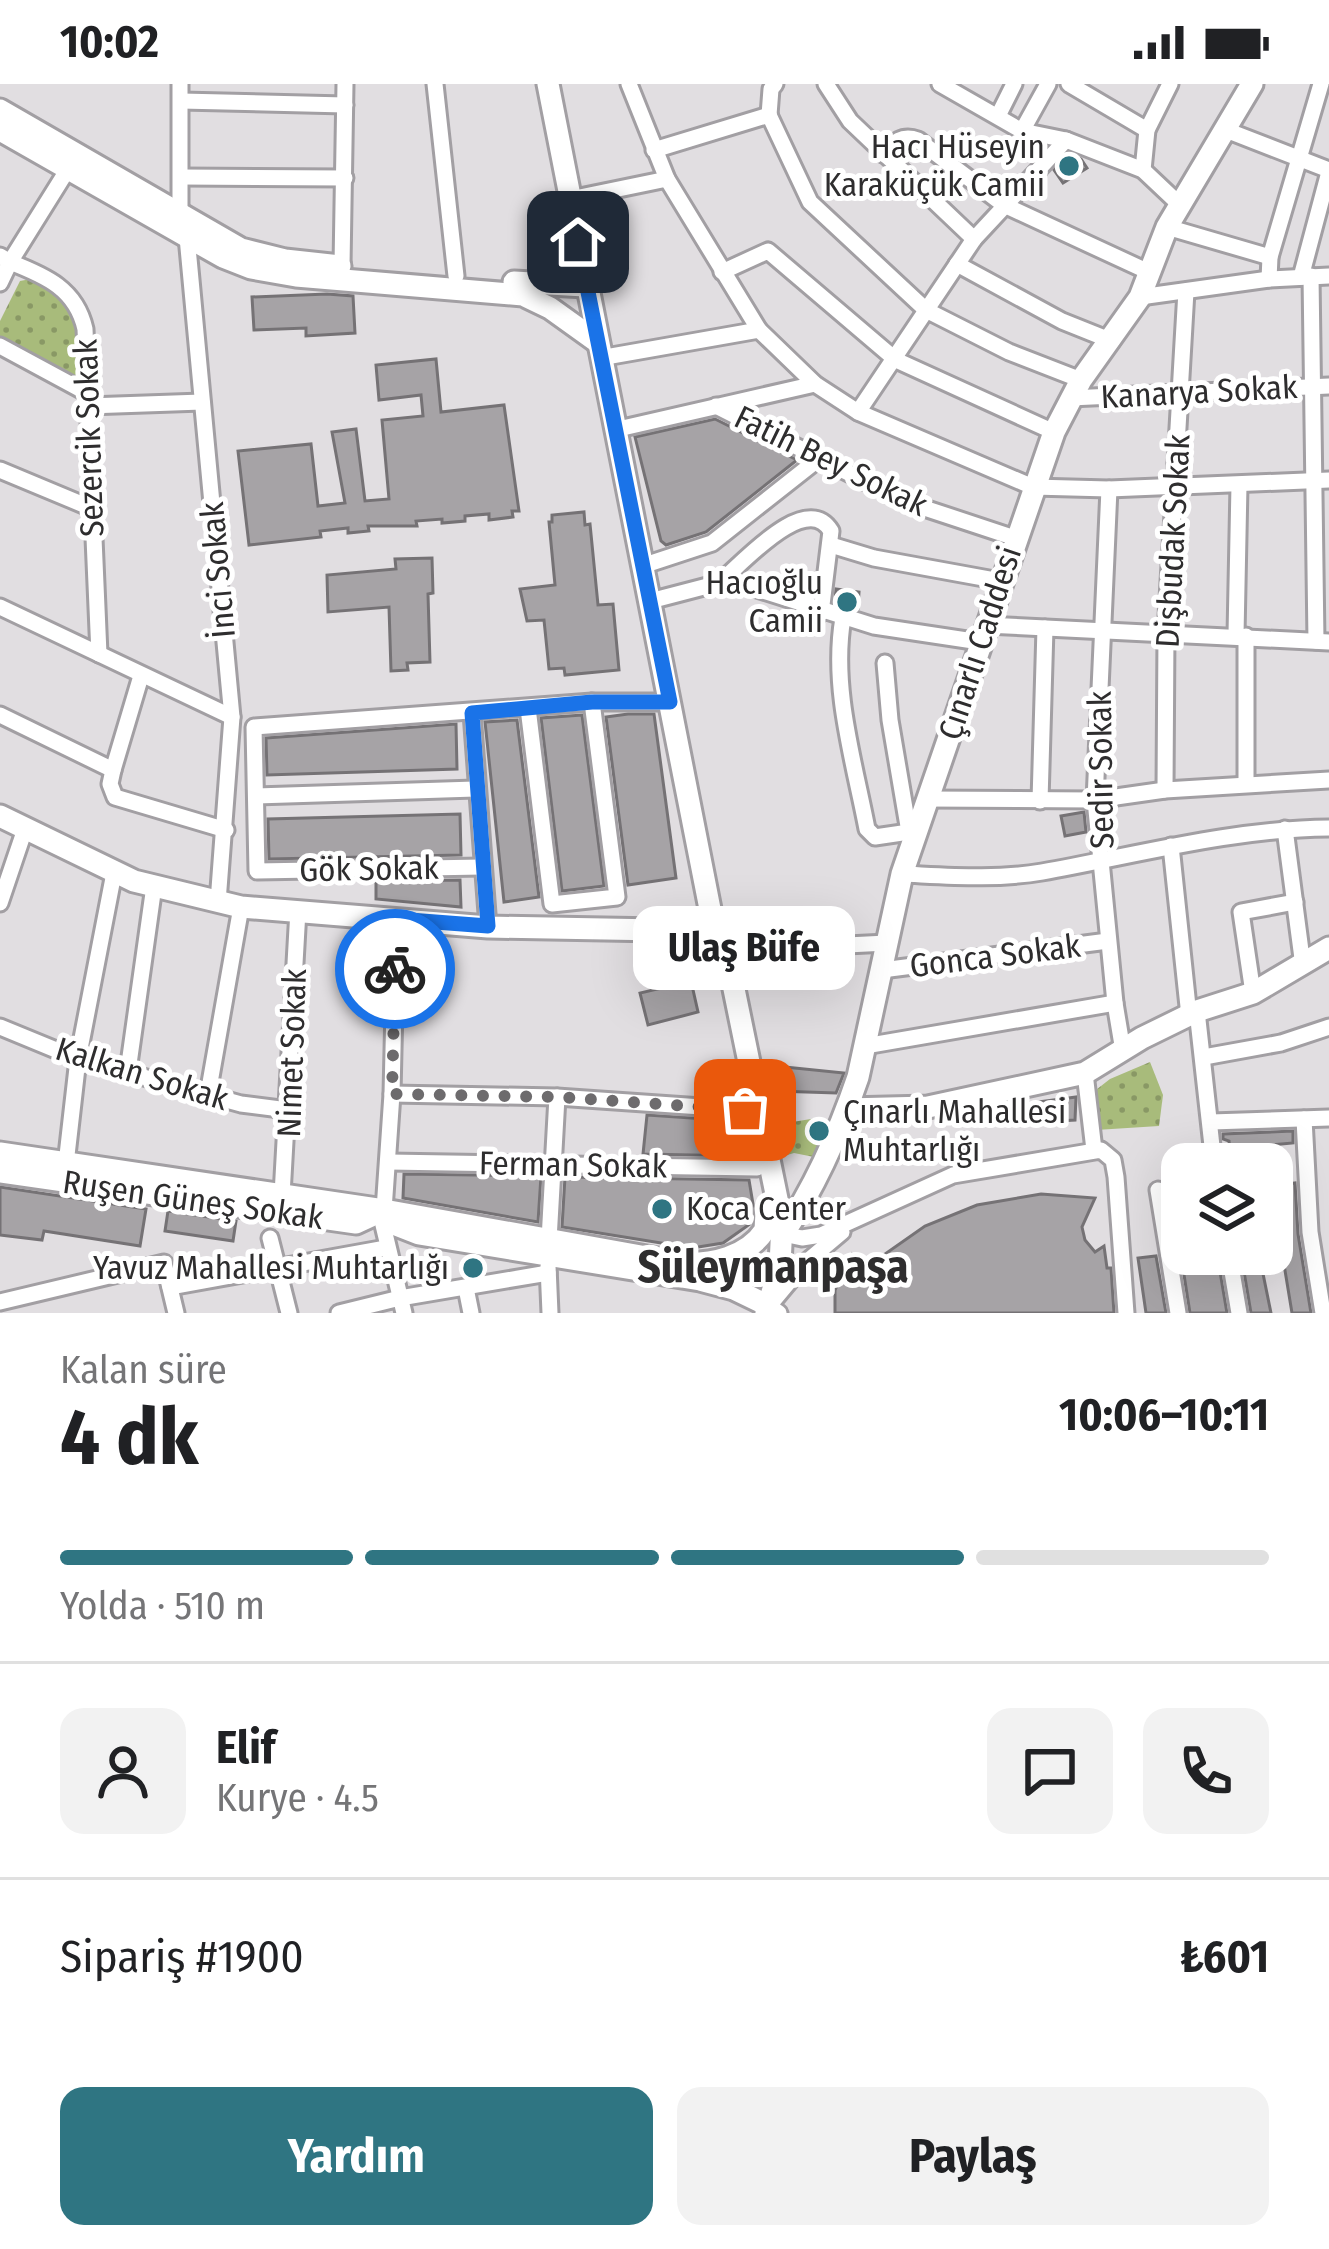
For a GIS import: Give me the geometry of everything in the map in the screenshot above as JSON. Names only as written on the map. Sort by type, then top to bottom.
[{"type":"street","points":[[342,273],[345,84]]},
{"type":"street","points":[[435,84],[455,283]]},
{"type":"street","points":[[548,84],[715,931],[710,944],[733,1016],[783,1234],[771,1311]]},
{"type":"street","points":[[629,84],[668,179],[759,330],[815,384],[858,412],[1033,487],[1322,480]]},
{"type":"street","points":[[775,84],[769,115],[810,202],[926,310],[1075,389]]},
{"type":"street","points":[[826,84],[850,121],[974,239]]},
{"type":"street","points":[[998,116],[1013,84]]},
{"type":"street","points":[[1022,131],[1048,84]]},
{"type":"street","points":[[1069,84],[1147,130]]},
{"type":"street","points":[[1143,170],[1147,130],[1171,84]]},
{"type":"street","name":"Çınarlı Caddesi","points":[[783,1234],[847,1109],[912,834],[1054,431],[1075,389],[1140,297],[1179,204],[1252,84]]},
{"type":"street","points":[[1269,279],[1270,256],[1321,84]]},
{"type":"street","points":[[950,87],[1022,131],[1066,140],[1143,170],[1179,204]]},
{"type":"street","points":[[181,93],[344,105]]},
{"type":"street","name":"İnci Sokak","points":[[181,93],[184,227],[232,717],[226,830],[230,904],[208,1094]]},
{"type":"street","points":[[0,110],[184,227]]},
{"type":"street","points":[[654,150],[769,115]]},
{"type":"street","points":[[0,130],[184,227],[254,254],[342,273],[455,283],[585,286]]},
{"type":"street","points":[[650,601],[719,583],[738,583],[843,619],[983,633],[1045,628],[1323,642],[1320,386],[1306,277],[1329,171],[1226,130]]},
{"type":"street","points":[[883,154],[894,141],[908,136],[918,140],[1004,205],[1151,273]]},
{"type":"street","points":[[858,412],[974,239],[1066,140]]},
{"type":"street","points":[[0,284],[5,259],[68,169]]},
{"type":"street","points":[[181,176],[345,178]]},
{"type":"street","points":[[570,199],[668,179]]},
{"type":"street","points":[[1167,227],[1270,256]]},
{"type":"street","points":[[1310,244],[1329,243]]},
{"type":"street","points":[[722,272],[768,251],[896,360],[1054,431]]},
{"type":"street","name":"Sezercik Sokak","points":[[5,259],[37,272],[80,307],[85,328],[99,654]]},
{"type":"street","points":[[957,264],[1062,321],[1112,340]]},
{"type":"street","points":[[1140,297],[1329,275]]},
{"type":"street","points":[[455,283],[533,298],[598,350],[759,330]]},
{"type":"street","name":"Dişbudak Sokak","points":[[1165,790],[1166,633],[1186,291]]},
{"type":"street","points":[[0,346],[87,399],[202,402]]},
{"type":"street","points":[[614,430],[815,384]]},
{"type":"street","name":"Kanarya Sokak","points":[[1075,389],[1181,394],[1320,386]]},
{"type":"street","name":"Fatih Bey Sokak","points":[[716,406],[906,502],[1015,538]]},
{"type":"street","points":[[642,566],[712,543],[821,457]]},
{"type":"street","points":[[0,470],[91,508]]},
{"type":"street","points":[[1239,485],[1246,783]]},
{"type":"street","name":"Sedir Sokak","points":[[1109,488],[1095,800],[1114,1003],[1124,1051]]},
{"type":"street","points":[[719,583],[798,518],[815,517],[826,523],[831,544],[821,613]]},
{"type":"street","points":[[831,544],[874,558],[1000,580]]},
{"type":"street","points":[[3,615],[232,717]]},
{"type":"street","points":[[843,619],[838,650],[841,687],[866,829],[875,837],[912,834],[890,720],[885,663]]},
{"type":"street","points":[[1040,801],[1045,628]]},
{"type":"street","points":[[141,676],[113,770],[110,784],[115,796],[226,830]]},
{"type":"street","points":[[488,926],[472,713],[592,702],[670,702]]},
{"type":"street","points":[[528,708],[552,904],[616,897],[592,702]]},
{"type":"street","name":"Gök Sokak","points":[[472,713],[254,727],[256,871],[482,867]]},
{"type":"street","points":[[0,715],[113,770]]},
{"type":"street","points":[[926,799],[1095,800],[1246,783],[1329,780]]},
{"type":"street","points":[[256,796],[475,788]]},
{"type":"street","points":[[0,816],[114,873],[230,904],[488,926],[715,931]]},
{"type":"street","points":[[902,874],[1038,873],[1171,846],[1329,827]]},
{"type":"street","points":[[0,903],[25,829]]},
{"type":"street","points":[[1285,829],[1303,966]]},
{"type":"street","points":[[1171,846],[1193,1014],[1204,1057],[1212,1143]]},
{"type":"street","points":[[65,1173],[79,1059],[114,873]]},
{"type":"street","points":[[128,1071],[154,886]]},
{"type":"street","points":[[1253,993],[1241,911],[1295,902]]},
{"type":"street","name":"Nimet Sokak","points":[[282,1195],[298,910]]},
{"type":"street","points":[[396,919],[392,1094],[383,1218],[386,1249],[402,1306]]},
{"type":"street","name":"Gonca Sokak","points":[[882,970],[1108,941]]},
{"type":"street","points":[[745,950],[887,943]]},
{"type":"street","points":[[847,1109],[928,1107],[1085,1073],[1193,1014],[1253,993],[1329,948]]},
{"type":"street","points":[[865,1046],[1114,1003]]},
{"type":"street","points":[[733,1016],[745,1110],[766,1212],[783,1234],[802,1238],[859,1220],[953,1175],[1107,1151],[1113,1160],[1126,1313]]},
{"type":"street","name":"Kalkan Sokak","points":[[0,1027],[79,1059],[241,1104],[288,1110]]},
{"type":"street","points":[[1204,1057],[1281,1043],[1329,1027]]},
{"type":"street","points":[[1085,1073],[1094,1150]]},
{"type":"street","points":[[392,1094],[557,1097],[745,1110]]},
{"type":"street","points":[[550,1313],[548,1257],[557,1097]]},
{"type":"street","points":[[1210,1122],[1329,1118]]},
{"type":"street","points":[[1304,1119],[1310,1232],[1323,1313]]},
{"type":"street","name":"Ruşen Güneş Sokak","points":[[0,1153],[65,1173],[356,1223],[383,1218]]},
{"type":"street","name":"Ferman Sokak","points":[[388,1162],[757,1168]]},
{"type":"street","name":"Ruşen Güneş Sokak","points":[[0,1172],[65,1173],[282,1195],[548,1257],[700,1280],[734,1289],[771,1311]]},
{"type":"street","points":[[1158,1190],[1178,1313]]},
{"type":"street","name":"Ruşen Güneş Sokak","points":[[548,1257],[698,1264],[756,1243],[765,1230],[766,1212]]},
{"type":"street","points":[[771,1311],[804,1264],[859,1220]]},
{"type":"street","points":[[270,1238],[289,1313]]},
{"type":"street","points":[[170,1287],[386,1249]]},
{"type":"street","points":[[339,1313],[402,1306],[548,1257]]},
{"type":"street","points":[[0,1302],[164,1263],[176,1313]]},
{"type":"street","points":[[1233,1275],[1239,1313]]},
{"type":"street","points":[[466,1288],[471,1313]]},
{"type":"street","points":[[734,1289],[746,1313]]},
{"type":"green space","points":[[36,278],[65,303],[78,324],[82,387],[0,338],[0,321],[20,281]]},
{"type":"green space","points":[[1150,1062],[1163,1095],[1159,1126],[1096,1130],[1092,1093],[1110,1079]]},
{"type":"green space","points":[[817,1118],[809,1140],[820,1144],[814,1157],[784,1156],[780,1124]]},
{"type":"green space","points":[[754,1250],[762,1253],[756,1288],[728,1278],[730,1264]]},
{"type":"building","name":"Hacı Hüseyin Karaküçük Camii","points":[[1069,154],[1087,168],[1063,183],[1054,170]]},
{"type":"building","points":[[353,296],[355,333],[306,336],[306,328],[254,330],[252,297]]},
{"type":"building","points":[[436,359],[441,412],[504,405],[519,511],[512,511],[513,517],[465,516],[465,521],[416,521],[417,526],[368,526],[369,531],[348,533],[348,528],[320,531],[321,537],[249,545],[238,451],[311,444],[318,506],[345,503],[332,432],[356,429],[365,501],[389,499],[382,420],[423,416],[421,395],[379,400],[376,365]]},
{"type":"building","points":[[715,419],[797,460],[706,532],[666,545],[661,541],[635,437]]},
{"type":"building","points":[[584,512],[585,525],[590,524],[598,605],[613,604],[619,670],[565,675],[564,668],[549,669],[544,620],[527,621],[520,589],[555,585],[549,522],[552,515]]},
{"type":"building","points":[[432,558],[430,662],[407,663],[408,670],[391,671],[389,607],[328,612],[327,575],[396,569],[395,559]]},
{"type":"building","name":"Hacıoğlu Camii","points":[[836,589],[859,592],[858,608],[835,601]]},
{"type":"building","points":[[654,714],[676,878],[628,885],[606,717]]},
{"type":"building","points":[[582,715],[604,886],[562,891],[541,718]]},
{"type":"building","points":[[517,720],[539,897],[504,902],[485,722]]},
{"type":"building","points":[[456,724],[457,769],[267,775],[266,738]]},
{"type":"building","points":[[1084,812],[1086,832],[1065,836],[1061,816]]},
{"type":"building","points":[[460,814],[461,855],[269,859],[268,819]]},
{"type":"building","points":[[460,880],[461,907],[376,899],[376,881]]},
{"type":"building","points":[[691,981],[698,1012],[648,1025],[640,993]]},
{"type":"building","points":[[775,1066],[844,1073],[836,1093],[776,1091]]},
{"type":"building","points":[[1076,1097],[1075,1120],[1042,1122],[1038,1102]]},
{"type":"building","points":[[647,1115],[736,1121],[743,1156],[643,1154]]},
{"type":"building","points":[[1293,1131],[1293,1143],[1229,1143],[1223,1134]]},
{"type":"building","points":[[404,1174],[541,1176],[538,1222],[403,1198]]},
{"type":"building","points":[[565,1177],[749,1180],[750,1224],[723,1243],[692,1248],[562,1227]]},
{"type":"building","points":[[1293,1183],[1311,1313],[1292,1313],[1286,1275],[1293,1275]]},
{"type":"building","points":[[0,1187],[146,1209],[140,1246],[44,1231],[42,1240],[0,1235]]},
{"type":"building","points":[[1041,1194],[1095,1198],[1082,1227],[1095,1252],[1104,1246],[1107,1268],[1111,1268],[1114,1313],[835,1313],[835,1290],[852,1254],[868,1266],[925,1226],[977,1205]]},
{"type":"building","points":[[168,1211],[236,1221],[233,1241],[165,1231]]},
{"type":"building","points":[[1156,1256],[1166,1313],[1146,1313],[1138,1258]]},
{"type":"building","points":[[1184,1275],[1221,1275],[1227,1313],[1190,1313]]},
{"type":"building","points":[[1245,1275],[1263,1275],[1271,1313],[1251,1313]]},
{"type":"way so far","points":[[395,969],[392,1094],[557,1097],[745,1110]]},
{"type":"place","name":"Hacı Hüseyin Karaküçük Camii","points":[[1069,166]]},
{"type":"place","name":"Hacıoğlu Camii","points":[[847,602]]},
{"type":"place","name":"Ulaş Büfe","points":[[745,1110]]},
{"type":"place","name":"Çınarlı Mahallesi Muhtarlığı","points":[[819,1131]]},
{"type":"place","name":"Koca Center","points":[[662,1209]]},
{"type":"place","name":"Yavuz Mahallesi Muhtarlığı","points":[[473,1268]]},
{"type":"district","name":"Süleymanpaşa","points":[[773,1267]]},
{"type":"route","points":[[395,969],[396,919],[488,926],[472,713],[592,702],[670,702],[578,242]]}]
